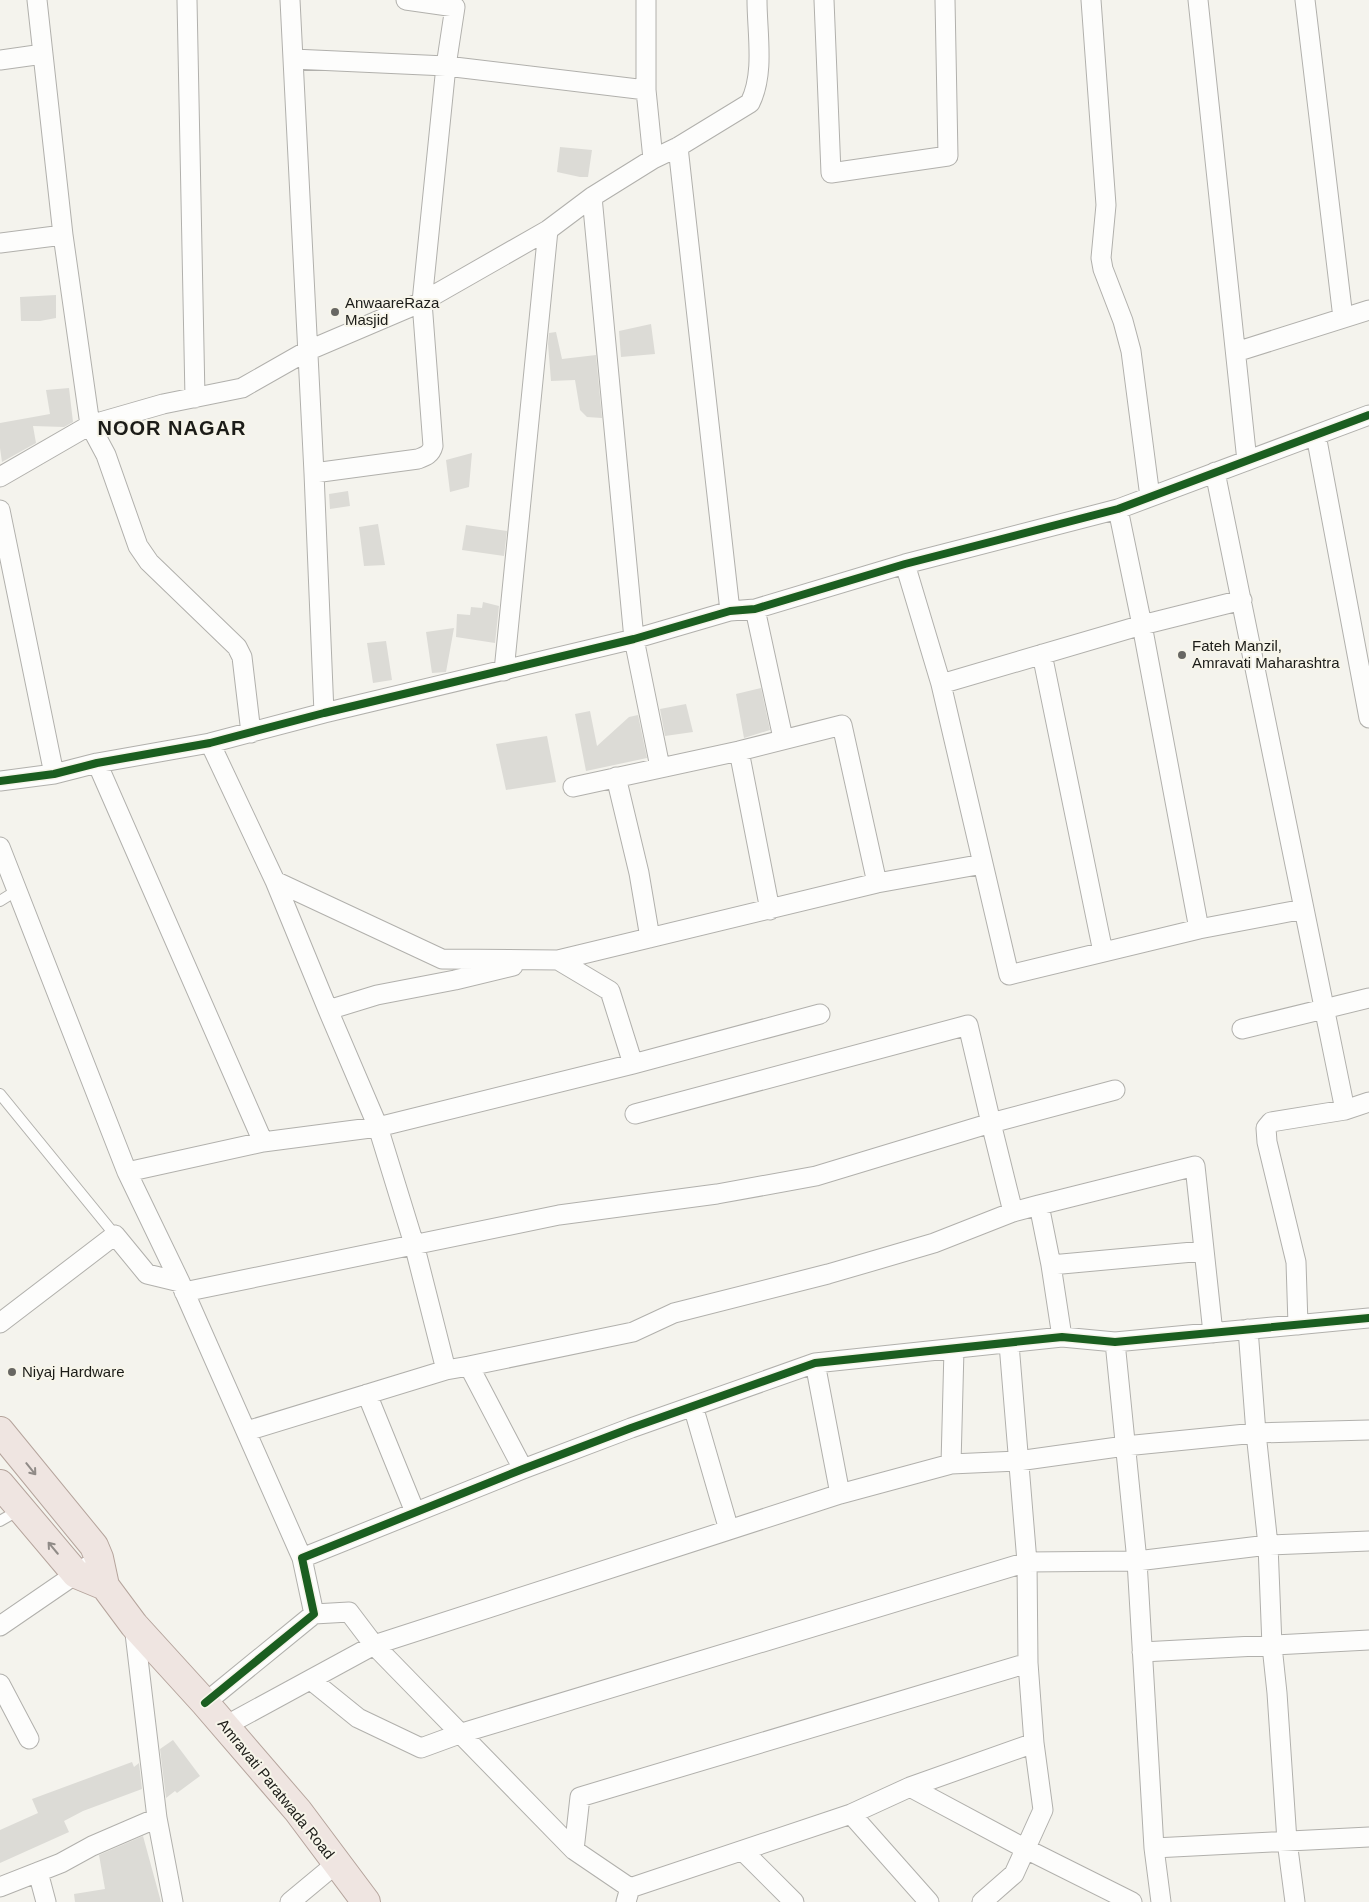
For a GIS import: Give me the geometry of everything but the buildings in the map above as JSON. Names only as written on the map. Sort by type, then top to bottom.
[{"type":"main road","name":"Amravati Paratwada Road","points":[[0,1431],[94,1546],[99,1558],[105,1586],[134,1625],[298,1811],[366,1902]]},
{"type":"main road","points":[[0,1484],[10,1515],[76,1574],[105,1586]]},
{"type":"street","points":[[36,0],[63,235],[90,425],[106,455],[138,546],[149,562],[237,646],[242,657],[251,733]]},
{"type":"street","points":[[188,0],[196,398]]},
{"type":"street","points":[[290,0],[324,713]]},
{"type":"street","points":[[314,473],[418,459],[432,451],[433,446],[422,302],[446,66],[455,7],[406,0]]},
{"type":"street","points":[[646,0],[646,90],[653,159]]},
{"type":"street","points":[[0,477],[90,425],[242,388],[307,351],[422,302],[548,230],[592,197],[653,159],[678,148],[750,103],[756,91],[758,65],[756,0]]},
{"type":"street","points":[[824,0],[831,173],[948,156],[945,0]]},
{"type":"street","points":[[1090,0],[1106,205],[1101,258],[1103,269],[1123,321],[1131,351],[1150,497]]},
{"type":"street","points":[[1198,0],[1247,461]]},
{"type":"street","points":[[1304,0],[1343,318]]},
{"type":"street","points":[[0,60],[43,54]]},
{"type":"street","points":[[293,59],[446,66],[646,90]]},
{"type":"street","points":[[678,148],[730,611]]},
{"type":"street","points":[[592,197],[634,639],[660,767]]},
{"type":"street","points":[[504,671],[548,230]]},
{"type":"street","points":[[0,243],[63,235]]},
{"type":"street","points":[[1236,352],[1369,310]]},
{"type":"street","points":[[0,781],[54,774],[97,763],[210,743],[324,713],[634,639],[730,611],[755,609],[905,564],[1118,509],[1369,415]]},
{"type":"street","points":[[1316,435],[1369,718]]},
{"type":"street","points":[[1215,472],[1345,1110]]},
{"type":"street","points":[[1118,509],[1142,625],[1199,929]]},
{"type":"street","points":[[0,510],[54,774]]},
{"type":"street","points":[[905,564],[941,684],[1008,975],[1199,929],[1304,909]]},
{"type":"street","points":[[941,684],[1142,625],[1242,600]]},
{"type":"street","points":[[755,609],[783,738]]},
{"type":"street","points":[[1042,654],[1103,952]]},
{"type":"street","points":[[572,787],[739,751],[783,738],[842,725],[877,884]]},
{"type":"street","points":[[210,743],[275,881],[378,1126],[414,1244],[446,1370]]},
{"type":"street","points":[[739,751],[770,910]]},
{"type":"street","points":[[97,763],[263,1142]]},
{"type":"street","points":[[616,777],[639,873],[650,938]]},
{"type":"street","points":[[0,847],[127,1172],[182,1287],[302,1558],[314,1614]]},
{"type":"street","points":[[275,881],[442,959],[531,961],[558,960],[877,884],[983,864]]},
{"type":"street","points":[[558,960],[610,991],[633,1064]]},
{"type":"street","points":[[328,1010],[377,995],[482,975],[531,961]]},
{"type":"street","points":[[1242,1028],[1369,998]]},
{"type":"street","points":[[127,1172],[263,1142],[378,1126],[633,1064],[820,1014]]},
{"type":"street","points":[[635,1114],[968,1025],[1013,1212]]},
{"type":"street","points":[[0,1323],[115,1235],[147,1274],[182,1287],[559,1215],[717,1194],[816,1176],[991,1123],[1115,1090]]},
{"type":"street","points":[[1298,1325],[1296,1262],[1267,1142],[1266,1128],[1271,1122],[1345,1110],[1369,1103]]},
{"type":"street","points":[[246,1431],[446,1370],[633,1332],[674,1313],[828,1274],[934,1243],[1013,1212],[1195,1166],[1213,1333]]},
{"type":"street","points":[[1039,1205],[1051,1265],[1062,1337]]},
{"type":"street","points":[[1051,1265],[1204,1251]]},
{"type":"street","points":[[302,1558],[523,1469],[693,1406],[815,1364],[1062,1337],[1115,1342],[1369,1318]]},
{"type":"street","points":[[1248,1330],[1256,1433],[1268,1545],[1272,1646],[1287,1841],[1295,1902]]},
{"type":"street","points":[[1115,1342],[1137,1561],[1154,1848],[1162,1902]]},
{"type":"street","points":[[982,1902],[1014,1874],[1043,1810],[1034,1744],[1028,1663],[1027,1562],[1009,1344]]},
{"type":"street","points":[[951,1464],[954,1349]]},
{"type":"street","points":[[815,1364],[840,1494]]},
{"type":"street","points":[[469,1366],[523,1469]]},
{"type":"street","points":[[367,1394],[415,1512]]},
{"type":"street","points":[[693,1406],[730,1530]]},
{"type":"street","points":[[225,1726],[374,1645],[840,1494],[951,1464],[1018,1461],[1126,1446],[1256,1433],[1369,1430]]},
{"type":"street","points":[[311,1680],[358,1718],[421,1748],[462,1733],[1027,1562],[1137,1561],[1268,1545],[1369,1541]]},
{"type":"street","points":[[0,1626],[99,1558]]},
{"type":"street","points":[[204,1703],[314,1614],[349,1612],[374,1645],[462,1733],[574,1850],[628,1895],[743,1851],[851,1814],[910,1787],[1034,1744]]},
{"type":"street","points":[[134,1625],[156,1818],[173,1902]]},
{"type":"street","points":[[1142,1652],[1369,1640]]},
{"type":"street","points":[[574,1850],[580,1796],[1028,1663]]},
{"type":"street","points":[[0,1684],[29,1738]]},
{"type":"street","points":[[910,1787],[1131,1902]]},
{"type":"street","points":[[851,1814],[929,1902]]},
{"type":"street","points":[[0,1887],[38,1872],[156,1818]]},
{"type":"street","points":[[1154,1848],[1369,1837]]},
{"type":"street","points":[[743,1851],[794,1902]]},
{"type":"street","points":[[290,1902],[337,1864]]},
{"type":"street","points":[[38,1872],[46,1902]]},
{"type":"lane","points":[[0,901],[16,890]]},
{"type":"lane","points":[[0,1094],[115,1235]]},
{"type":"cycle path","points":[[0,781],[54,774],[97,763],[210,743],[324,713],[634,639],[730,611],[755,609],[905,564],[1118,509],[1369,415]]},
{"type":"cycle path","points":[[205,1703],[314,1614],[302,1558],[523,1469],[631,1428],[815,1363],[1062,1337],[1115,1342],[1369,1318]]},
{"type":"place","name":"AnwaareRaza Masjid","points":[[335,312]]},
{"type":"place","name":"Fateh Manzil, Amravati Maharashtra","points":[[1182,655]]},
{"type":"place","name":"Niyaj Hardware","points":[[12,1372]]},
{"type":"district","name":"NOOR NAGAR","points":[[172,428]]}]
